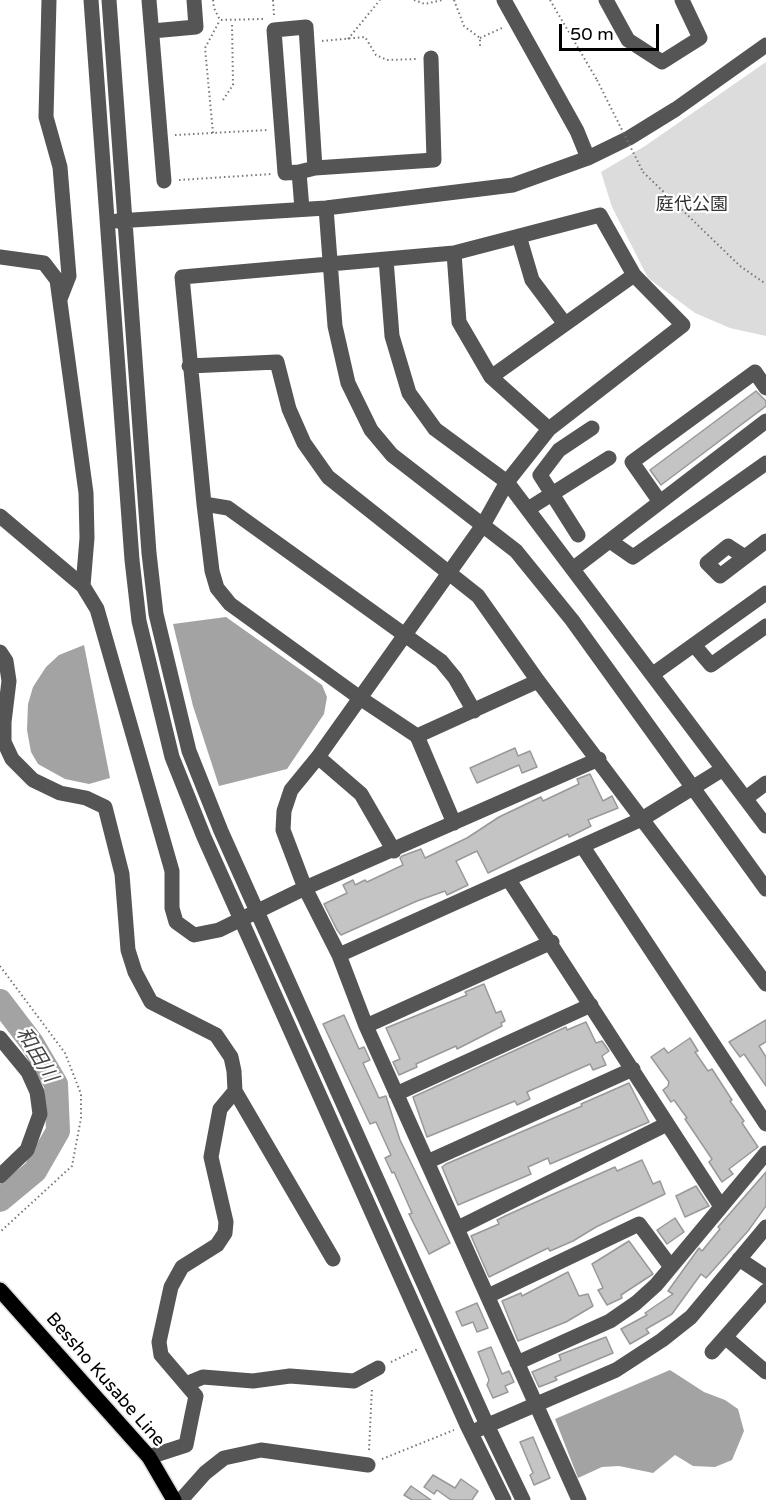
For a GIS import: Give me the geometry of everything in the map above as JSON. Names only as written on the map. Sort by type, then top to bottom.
[{"type":"main road","name":"Bessho Kusabe Line","points":[[0,1290],[149,1457],[174,1500]]},
{"type":"street","points":[[49,0],[46,117],[60,167],[69,276],[59,301]]},
{"type":"street","points":[[91,0],[131,548],[139,621],[172,758],[241,919],[469,1428],[504,1500]]},
{"type":"street","points":[[108,0],[149,553],[156,614],[189,751],[257,911],[487,1425],[523,1500]]},
{"type":"street","points":[[149,0],[164,181]]},
{"type":"street","points":[[152,31],[196,27],[194,0]]},
{"type":"street","points":[[504,0],[577,131],[588,158]]},
{"type":"street","points":[[606,0],[628,40],[662,62],[700,38],[682,0]]},
{"type":"street","points":[[302,209],[282,129],[274,30],[306,27],[315,168]]},
{"type":"street","points":[[108,221],[326,208],[513,185],[588,158],[629,138],[676,109],[766,45]]},
{"type":"street","points":[[292,172],[315,168],[434,160],[430,58]]},
{"type":"street","points":[[326,208],[335,326],[348,383],[371,430],[392,455],[516,551],[572,620],[766,889]]},
{"type":"street","points":[[454,823],[417,736],[360,698],[230,604],[217,588],[212,571],[204,504],[182,277],[454,253],[600,215],[634,275],[683,326],[549,429],[507,482],[483,525],[451,572],[405,635],[360,698],[318,757],[291,790],[284,811],[283,830],[286,843],[305,888],[339,956],[396,1094],[579,1500]]},
{"type":"street","points":[[519,236],[532,280],[565,324]]},
{"type":"street","points":[[454,253],[459,322],[491,377],[549,429]]},
{"type":"street","points":[[0,257],[44,263],[57,280],[86,493],[87,538],[83,586]]},
{"type":"street","points":[[386,259],[392,336],[409,393],[435,429],[507,482],[766,826]]},
{"type":"street","points":[[491,377],[634,275]]},
{"type":"street","points":[[189,366],[277,362],[289,409],[304,443],[327,477],[352,499],[451,572],[478,596],[538,681],[766,984]]},
{"type":"street","points":[[660,502],[632,462],[755,372],[766,388]]},
{"type":"street","points":[[574,568],[766,421]]},
{"type":"street","points":[[578,535],[549,494],[540,476],[559,450],[592,428]]},
{"type":"street","points":[[528,509],[609,458]]},
{"type":"street","points":[[610,541],[633,557],[766,463]]},
{"type":"street","points":[[204,504],[228,508],[441,661],[455,678],[474,711]]},
{"type":"street","points":[[0,516],[83,586],[97,609],[172,871],[172,908],[176,922],[195,934],[206,934],[241,919],[305,888],[394,851],[598,759]]},
{"type":"street","points":[[745,557],[766,542]]},
{"type":"street","points":[[653,674],[766,593]]},
{"type":"street","points":[[694,645],[711,665],[766,626]]},
{"type":"street","points":[[0,652],[6,661],[9,681],[4,742],[12,759],[33,780],[60,793],[86,798],[105,807],[122,874],[128,950],[135,972],[151,1002],[216,1035],[231,1058],[235,1091],[333,1259]]},
{"type":"street","points":[[417,736],[538,681]]},
{"type":"street","points":[[318,757],[361,794],[394,851]]},
{"type":"street","points":[[339,956],[642,819],[693,790],[723,769]]},
{"type":"street","points":[[746,798],[766,783]]},
{"type":"street","points":[[583,847],[766,1124]]},
{"type":"street","points":[[509,880],[552,942],[720,1205]]},
{"type":"street","points":[[366,1026],[552,942]]},
{"type":"street","points":[[396,1094],[591,1005]]},
{"type":"street","points":[[0,1038],[28,1072],[37,1092],[40,1114],[27,1150],[0,1176]]},
{"type":"street","points":[[427,1162],[633,1069]]},
{"type":"street","points":[[149,1457],[186,1445],[196,1396],[161,1355],[159,1342],[171,1287],[182,1267],[217,1245],[225,1233],[226,1222],[211,1157],[220,1109],[235,1091]]},
{"type":"street","points":[[458,1228],[668,1124]]},
{"type":"street","points":[[517,1363],[610,1321],[656,1285],[720,1205],[766,1153]]},
{"type":"street","points":[[488,1296],[639,1224],[671,1267]]},
{"type":"street","points":[[469,1428],[487,1425],[616,1370],[662,1340],[691,1317],[766,1227]]},
{"type":"street","points":[[739,1260],[766,1277]]},
{"type":"street","points":[[712,1352],[766,1291]]},
{"type":"street","points":[[725,1337],[766,1372]]},
{"type":"street","points":[[186,1384],[202,1377],[253,1382],[290,1376],[354,1381],[373,1371]]},
{"type":"street","points":[[181,1500],[205,1473],[224,1458],[261,1450],[368,1465]]},
{"type":"path","points":[[213,0],[220,20]]},
{"type":"path","points":[[348,39],[380,0]]},
{"type":"path","points":[[414,0],[424,4],[442,0]]},
{"type":"path","points":[[454,0],[464,26],[480,38]]},
{"type":"path","points":[[550,0],[597,80],[644,172],[740,266],[766,284]]},
{"type":"path","points":[[220,20],[232,22],[274,19]]},
{"type":"path","points":[[213,133],[205,48],[220,20]]},
{"type":"path","points":[[223,100],[233,85],[232,22]]},
{"type":"path","points":[[480,38],[516,22]]},
{"type":"path","points":[[307,42],[365,37],[376,55],[387,60],[430,58]]},
{"type":"path","points":[[480,38],[480,46]]},
{"type":"path","points":[[160,136],[282,129]]},
{"type":"path","points":[[164,181],[292,172]]},
{"type":"path","points":[[431,1343],[373,1371],[368,1465],[469,1428]]},
{"type":"green space","name":"庭代公園","points":[[766,62],[766,336],[730,328],[695,313],[648,278],[612,207],[601,172],[645,146]]},
{"type":"shaded area","points":[[226,617],[322,685],[327,697],[324,714],[287,769],[219,786],[193,706],[173,624]]},
{"type":"shaded area","points":[[84,645],[110,778],[89,784],[65,779],[38,764],[31,752],[27,730],[28,704],[33,687],[46,667],[59,655]]},
{"type":"shaded area","points":[[670,1370],[704,1392],[725,1400],[738,1409],[744,1431],[732,1460],[715,1467],[693,1466],[675,1455],[653,1473],[619,1466],[602,1467],[578,1478],[555,1419]]},
{"type":"building","points":[[756,391],[766,401],[766,406],[661,485],[650,470]]},
{"type":"building","points":[[515,748],[518,756],[530,751],[537,767],[522,773],[519,765],[477,783],[470,768]]},
{"type":"building","points":[[590,774],[603,801],[612,796],[618,808],[588,820],[591,826],[569,837],[568,834],[488,873],[477,851],[456,861],[468,885],[447,895],[445,891],[417,901],[341,935],[337,930],[324,904],[347,893],[343,885],[353,880],[355,885],[365,880],[367,882],[403,865],[400,858],[402,856],[421,849],[425,858],[467,838],[499,817],[541,797],[543,801],[579,784],[577,779]]},
{"type":"building","points":[[484,984],[496,1013],[501,1011],[505,1021],[501,1023],[502,1026],[457,1049],[456,1046],[416,1064],[417,1067],[399,1075],[393,1062],[400,1059],[386,1028],[467,995],[465,992]]},
{"type":"building","points":[[344,1015],[359,1049],[364,1047],[370,1060],[363,1063],[379,1098],[386,1096],[400,1140],[450,1243],[429,1254],[409,1214],[412,1213],[394,1172],[392,1173],[385,1158],[391,1155],[376,1122],[370,1124],[323,1024]]},
{"type":"building","points":[[766,1020],[766,1042],[759,1046],[766,1057],[766,1086],[744,1054],[740,1057],[729,1042]]},
{"type":"building","points":[[586,1022],[596,1043],[602,1041],[609,1051],[602,1056],[606,1065],[593,1070],[590,1064],[527,1092],[530,1099],[517,1105],[515,1101],[427,1137],[413,1097],[566,1027],[567,1030]]},
{"type":"building","points":[[690,1038],[698,1051],[695,1052],[708,1071],[712,1069],[758,1147],[729,1169],[733,1174],[722,1182],[709,1162],[712,1159],[685,1119],[687,1118],[674,1100],[671,1102],[663,1090],[669,1082],[651,1057],[664,1048],[668,1053]]},
{"type":"building","points":[[629,1083],[649,1122],[550,1164],[548,1158],[528,1167],[531,1174],[458,1205],[442,1167],[446,1164],[582,1106],[581,1104]]},
{"type":"building","points":[[642,1160],[653,1184],[660,1181],[665,1194],[596,1227],[573,1241],[550,1251],[548,1248],[489,1277],[471,1236],[499,1224],[497,1220],[556,1193],[615,1167],[617,1171]]},
{"type":"building","points":[[766,1172],[766,1206],[748,1231],[706,1278],[701,1274],[672,1314],[646,1329],[649,1333],[630,1344],[621,1329],[647,1315],[645,1313],[673,1294],[668,1291],[699,1248],[702,1251],[720,1229],[718,1227]]},
{"type":"building","points":[[696,1186],[709,1206],[685,1217],[676,1196]]},
{"type":"building","points":[[675,1218],[684,1232],[667,1244],[657,1230]]},
{"type":"building","points":[[629,1241],[653,1274],[621,1295],[622,1298],[607,1305],[598,1290],[603,1288],[592,1264]]},
{"type":"building","points":[[568,1272],[579,1296],[588,1294],[593,1306],[566,1322],[518,1341],[502,1301],[521,1293],[522,1296]]},
{"type":"building","points":[[477,1303],[488,1328],[477,1332],[473,1322],[462,1326],[456,1312]]},
{"type":"building","points":[[606,1337],[613,1353],[555,1377],[557,1380],[539,1387],[532,1372],[561,1360],[559,1355]]},
{"type":"building","points":[[491,1347],[502,1374],[509,1371],[514,1382],[505,1386],[508,1392],[493,1398],[478,1352]]},
{"type":"building","points":[[533,1437],[550,1478],[534,1485],[530,1475],[533,1473],[520,1442]]},
{"type":"building","points":[[433,1475],[455,1488],[461,1479],[478,1491],[472,1500],[451,1500],[437,1490],[434,1494],[424,1487]]},
{"type":"building","points":[[411,1486],[431,1500],[412,1500],[404,1495]]},
{"type":"waterway","name":"和田川","points":[[0,1001],[32,1043],[56,1084],[58,1131],[35,1171],[0,1200]]}]
